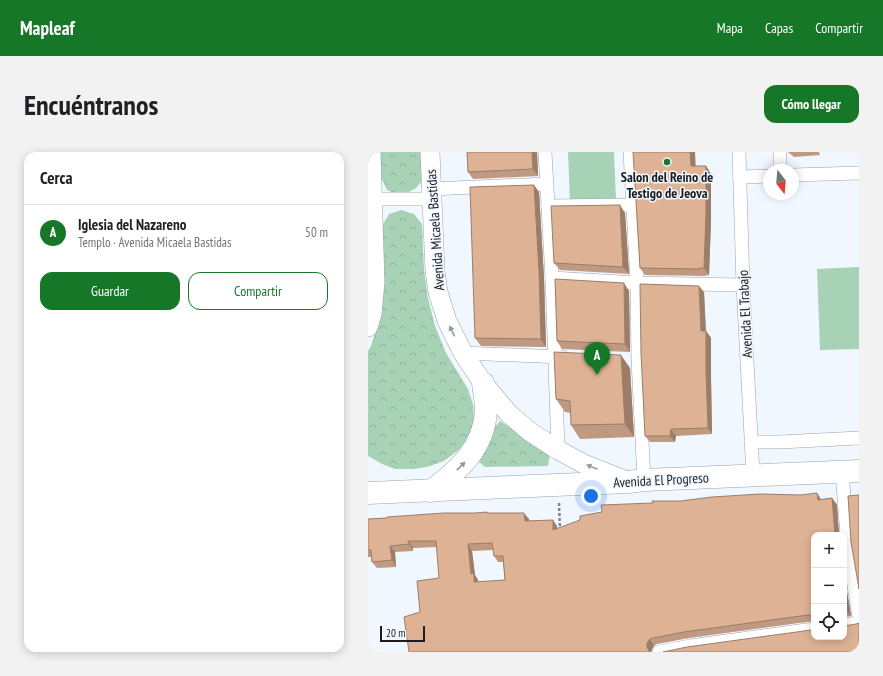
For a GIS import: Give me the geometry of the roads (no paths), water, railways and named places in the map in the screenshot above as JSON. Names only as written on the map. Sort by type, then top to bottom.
[{"type":"highway","points":[[431,491],[449,478],[466,461],[477,445],[484,428],[486,410],[483,383]]},
{"type":"highway","name":"Avenida El Progreso","points":[[377,492],[431,491],[753,475],[850,472]]},
{"type":"highway","points":[[368,477],[377,492]]},
{"type":"main road","points":[[368,327],[372,314],[375,282],[371,152]]},
{"type":"main road","name":"Avenida Micaela Bastidas","points":[[430,152],[435,271],[438,292],[447,321],[463,353],[483,383],[509,414],[529,431],[558,450],[584,464],[636,481]]},
{"type":"street","points":[[545,152],[552,278],[558,450]]},
{"type":"street","points":[[630,152],[638,283],[636,481]]},
{"type":"street","name":"Avenida El Trabajo","points":[[739,152],[743,285],[753,475]]},
{"type":"street","points":[[780,152],[780,164]]},
{"type":"street","points":[[799,175],[859,173]]},
{"type":"street","points":[[740,176],[763,176]]},
{"type":"street","points":[[372,199],[547,184]]},
{"type":"street","points":[[548,206],[633,205]]},
{"type":"street","points":[[552,278],[638,283],[743,285]]},
{"type":"street","points":[[463,353],[577,357]]},
{"type":"street","points":[[623,359],[638,360]]},
{"type":"street","points":[[751,442],[859,438]]},
{"type":"street","points":[[850,472],[848,549],[859,617]]},
{"type":"street","points":[[847,625],[859,623]]},
{"type":"street","points":[[659,652],[690,646],[811,629]]},
{"type":"place","name":"Salon del Reino de Testigo de Jeova","points":[[667,162]]},
{"type":"place","name":"Iglesia del Nazareno","points":[[597,375]]}]
